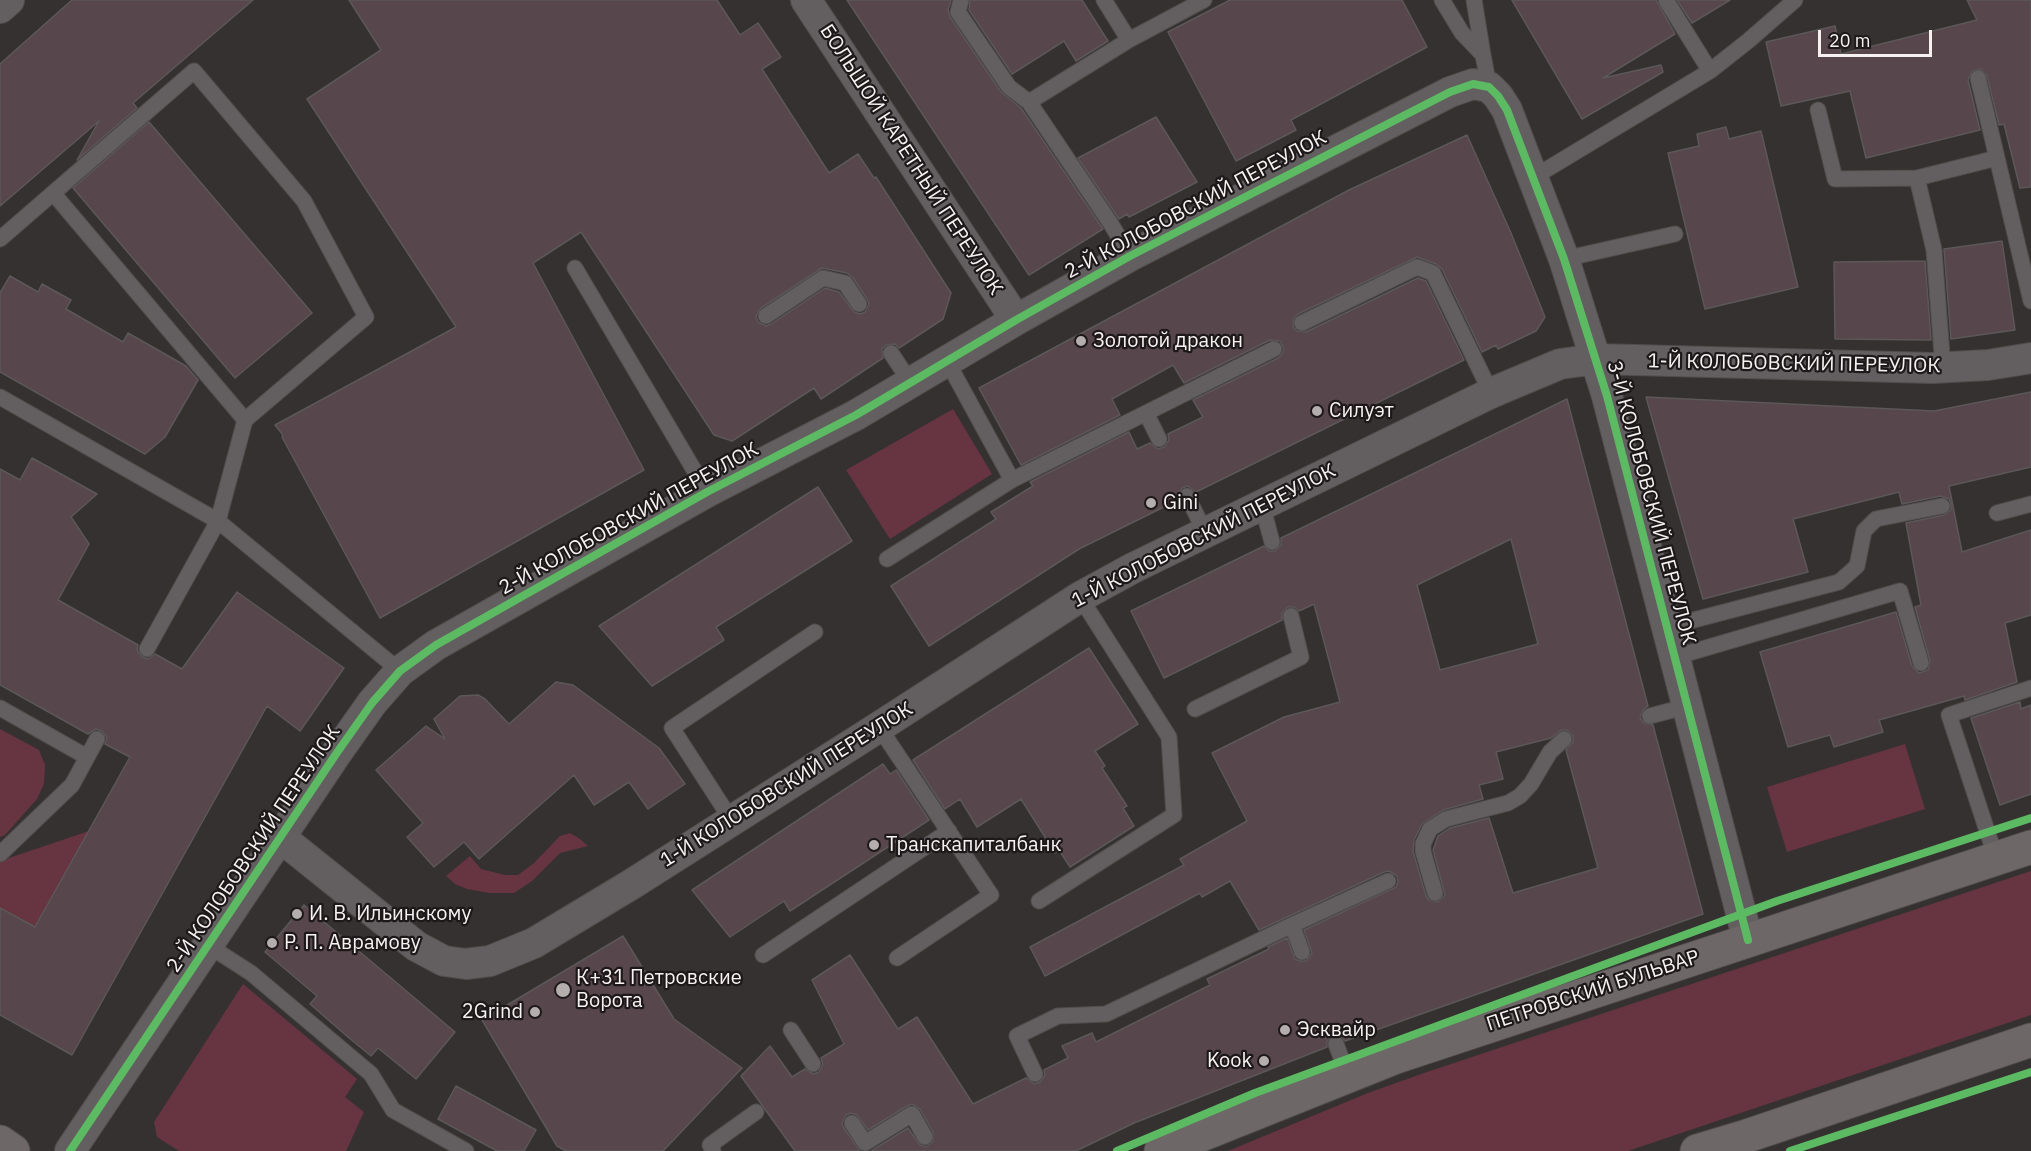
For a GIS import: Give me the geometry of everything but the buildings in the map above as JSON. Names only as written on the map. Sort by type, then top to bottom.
[{"type":"main road","name":"ПЕТРОВСКИЙ БУЛЬВАР","points":[[1161,1151],[1396,1057],[2031,847]]},
{"type":"main road","points":[[1697,1151],[1749,1144],[2031,1040]]},
{"type":"main road","points":[[0,1142],[14,1151]]},
{"type":"street","points":[[0,8],[9,0]]},
{"type":"street","name":"БОЛЬШОЙ КАРЕТНЫЙ ПЕРЕУЛОК","points":[[806,0],[1016,320]]},
{"type":"street","name":"2-Й КОЛОБОВСКИЙ ПЕРЕУЛОК","points":[[70,1151],[372,703],[400,671],[436,645],[707,492],[856,415],[1016,320],[1130,256],[1454,90],[1473,84],[1489,87]]},
{"type":"street","name":"3-Й КОЛОБОВСКИЙ ПЕРЕУЛОК","points":[[1489,87],[1507,110],[1534,177],[1597,360],[1748,940]]},
{"type":"street","name":"1-Й КОЛОБОВСКИЙ ПЕРЕУЛОК","points":[[280,837],[416,946],[444,961],[466,964],[490,961],[534,943],[732,821],[1080,597],[1205,532],[1491,393],[1560,364],[1597,360],[1943,368],[1988,365],[2031,358]]},
{"type":"lane","points":[[961,0],[958,12],[1009,87],[1029,102],[1130,256]]},
{"type":"lane","points":[[1104,0],[1129,40]]},
{"type":"lane","points":[[1029,102],[1129,40],[1204,0]]},
{"type":"lane","points":[[1442,0],[1462,33],[1484,55]]},
{"type":"lane","points":[[1474,0],[1489,87]]},
{"type":"lane","points":[[1666,0],[1710,71]]},
{"type":"lane","points":[[1534,177],[1710,71],[1795,0]]},
{"type":"lane","points":[[0,239],[194,72],[304,201],[366,317],[245,420],[218,521],[147,649]]},
{"type":"lane","points":[[1978,78],[2031,301]]},
{"type":"lane","points":[[1818,110],[1835,179],[1917,178],[1997,158]]},
{"type":"lane","points":[[1917,178],[1934,250],[1943,368]]},
{"type":"lane","points":[[53,193],[245,420]]},
{"type":"lane","points":[[1564,259],[1675,234]]},
{"type":"lane","points":[[1302,323],[1417,267],[1433,273],[1491,393]]},
{"type":"lane","points":[[574,268],[707,492]]},
{"type":"lane","points":[[766,316],[823,278],[845,283],[859,304]]},
{"type":"lane","points":[[887,559],[1012,480],[1274,349]]},
{"type":"lane","points":[[891,353],[911,383]]},
{"type":"lane","points":[[947,362],[1012,480]]},
{"type":"lane","points":[[0,397],[218,521],[400,671]]},
{"type":"lane","points":[[1146,413],[1159,439]]},
{"type":"lane","points":[[1187,496],[1205,532]]},
{"type":"lane","points":[[1997,513],[2031,504]]},
{"type":"lane","points":[[1262,505],[1272,543]]},
{"type":"lane","points":[[1667,627],[1839,582],[1857,566],[1864,531],[1876,519],[1941,506]]},
{"type":"lane","points":[[1675,657],[1900,591],[1921,663]]},
{"type":"lane","points":[[1039,901],[1174,815],[1169,737],[1080,597]]},
{"type":"lane","points":[[1195,709],[1301,657],[1291,616]]},
{"type":"lane","points":[[732,821],[672,728],[815,632]]},
{"type":"lane","points":[[1996,858],[1949,715],[2031,688]]},
{"type":"lane","points":[[1650,716],[1688,706]]},
{"type":"lane","points":[[0,708],[87,757]]},
{"type":"lane","points":[[879,727],[991,895],[897,958]]},
{"type":"lane","points":[[0,854],[72,785],[97,739]]},
{"type":"lane","points":[[1435,893],[1423,851],[1423,844],[1430,829],[1446,819],[1508,803],[1520,796],[1531,784],[1550,752],[1564,739]]},
{"type":"lane","points":[[763,955],[949,831]]},
{"type":"lane","points":[[1035,1074],[1017,1036],[1058,1017],[1106,1014],[1388,881]]},
{"type":"lane","points":[[1292,925],[1302,952]]},
{"type":"lane","points":[[208,946],[251,973],[370,1074],[393,1110],[459,1149]]},
{"type":"lane","points":[[791,1030],[813,1064]]},
{"type":"lane","points":[[1336,1044],[1348,1076]]},
{"type":"lane","points":[[713,1151],[710,1145],[756,1112]]},
{"type":"lane","points":[[852,1123],[865,1143],[912,1114],[925,1137]]},
{"type":"shaded area","points":[[953,409],[992,474],[890,539],[846,470]]},
{"type":"shaded area","points":[[0,729],[39,750],[45,765],[44,784],[37,799],[5,835],[0,837]]},
{"type":"shaded area","points":[[1905,744],[1925,809],[1787,852],[1767,787]]},
{"type":"shaded area","points":[[89,831],[35,927],[0,908],[0,861]]},
{"type":"shaded area","points":[[570,833],[588,846],[560,853],[532,881],[514,893],[489,893],[467,889],[455,884],[446,876],[470,856],[481,869],[505,875],[518,875],[534,863],[560,836]]},
{"type":"shaded area","points":[[2031,871],[2031,1015],[1628,1151],[1228,1151],[1368,1093],[1424,1073]]},
{"type":"shaded area","points":[[243,984],[357,1079],[345,1097],[364,1112],[346,1151],[179,1151],[157,1137],[154,1122]]},
{"type":"cycle path","points":[[70,1151],[336,754],[372,703],[400,671],[436,645],[707,492],[856,415],[1016,320],[1130,256],[1450,92],[1473,84],[1489,87],[1507,110],[1564,259],[1607,396],[1748,940]]},
{"type":"cycle path","points":[[1117,1151],[1255,1093],[1777,901],[2031,818]]},
{"type":"cycle path","points":[[1790,1151],[2031,1072]]},
{"type":"place","name":"Золотой дракон","points":[[1081,341]]},
{"type":"place","name":"Силуэт","points":[[1317,411]]},
{"type":"place","name":"Gini","points":[[1151,503]]},
{"type":"place","name":"Транскапиталбанк","points":[[874,845]]},
{"type":"place","name":"И. В. Ильинскому","points":[[297,914]]},
{"type":"place","name":"Р. П. Аврамову","points":[[272,943]]},
{"type":"place","name":"К+31 Петровские Ворота","points":[[563,990]]},
{"type":"place","name":"2Grind","points":[[535,1012]]},
{"type":"place","name":"Эсквайр","points":[[1285,1030]]},
{"type":"place","name":"Kook","points":[[1264,1061]]}]
